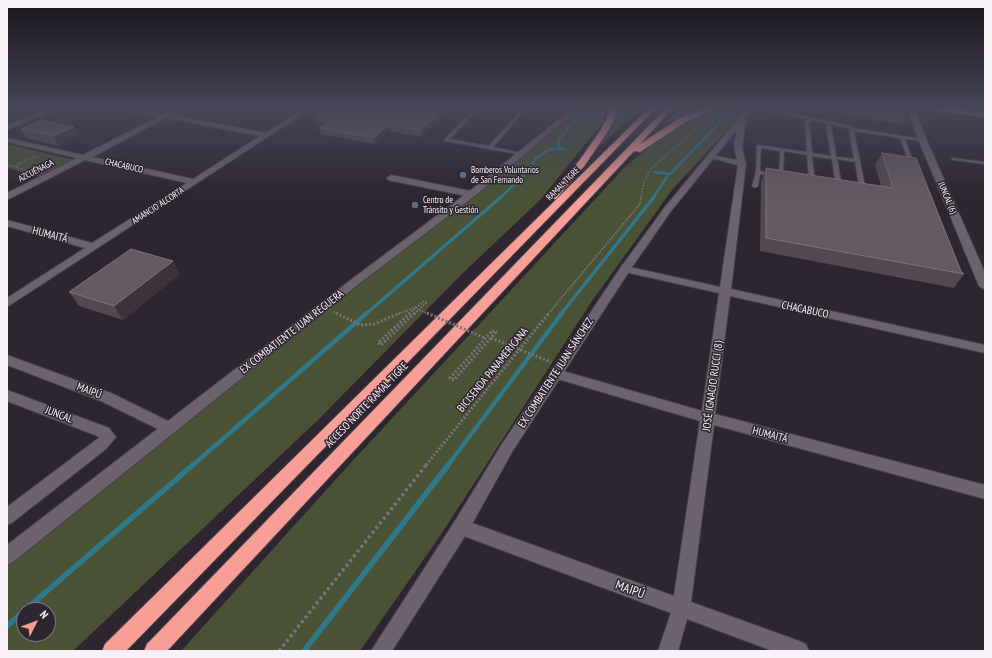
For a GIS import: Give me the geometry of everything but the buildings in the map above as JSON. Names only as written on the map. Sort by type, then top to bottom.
[{"type":"highway","points":[[504,256],[532,220],[582,163],[599,139]]},
{"type":"highway","name":"RAMAL TIGRE","points":[[504,256],[622,139]]},
{"type":"highway","points":[[601,180],[641,139]]},
{"type":"highway","points":[[601,180],[654,139]]},
{"type":"highway","name":"ACCESO NORTE RAMAL TIGRE","points":[[154,651],[601,180]]},
{"type":"highway","name":"ACCESO NORTE RAMAL TIGRE","points":[[112,651],[504,256]]},
{"type":"street","name":"AZCUÉNAGA","points":[[7,197],[120,139]]},
{"type":"street","name":"AMANCIO ALCORTA","points":[[7,303],[261,139]]},
{"type":"street","name":"EX COMBATIENTE JUAN REGUERA","points":[[7,556],[322,308],[471,194],[539,139]]},
{"type":"street","name":"EX COMBATIENTE JUAN SÁNCHEZ","points":[[381,651],[461,527],[507,448],[625,269],[668,209],[727,139]]},
{"type":"street","name":"JOSÉ IGNACIO RUCCI (8)","points":[[668,651],[681,609],[742,164],[738,147],[741,139]]},
{"type":"street","name":"JUNCAL (6)","points":[[922,139],[985,286]]},
{"type":"street","name":"CHACABUCO","points":[[7,140],[194,182]]},
{"type":"street","points":[[711,157],[742,164]]},
{"type":"street","points":[[391,178],[471,194]]},
{"type":"street","name":"HUMAITÁ","points":[[7,223],[94,247]]},
{"type":"street","name":"CHACABUCO","points":[[625,269],[985,349]]},
{"type":"street","name":"MAIPÚ","points":[[7,360],[106,397],[169,428]]},
{"type":"street","name":"HUMAITÁ","points":[[558,370],[708,418],[985,492]]},
{"type":"street","name":"JUNCAL","points":[[7,395],[104,432],[109,437],[101,445],[7,517]]},
{"type":"street","name":"MAIPÚ","points":[[461,527],[681,609],[799,651]]},
{"type":"lane","points":[[448,139],[447,140],[520,154]]},
{"type":"lane","points":[[490,148],[498,139]]},
{"type":"lane","points":[[809,139],[812,182]]},
{"type":"lane","points":[[831,139],[839,187]]},
{"type":"lane","points":[[853,139],[863,192],[857,191]]},
{"type":"lane","points":[[903,139],[915,174]]},
{"type":"lane","points":[[755,186],[758,172],[759,146],[856,161]]},
{"type":"lane","points":[[782,150],[782,176]]},
{"type":"lane","points":[[954,159],[985,163]]},
{"type":"lane","points":[[758,172],[789,178]]},
{"type":"lane","points":[[804,180],[819,183]]},
{"type":"lane","points":[[832,186],[845,188]]},
{"type":"path","name":"BICISENDA PANAMERICANA","points":[[279,651],[366,539],[521,351],[616,231],[640,204],[644,181],[652,168],[685,139]]},
{"type":"path","points":[[12,167],[50,149]]},
{"type":"path","points":[[7,165],[48,176]]},
{"type":"path","points":[[424,301],[427,302],[419,310],[382,345],[378,343],[418,306],[424,301]]},
{"type":"path","points":[[322,308],[360,325],[374,324],[418,306]]},
{"type":"path","points":[[419,310],[485,338]]},
{"type":"path","points":[[492,331],[496,332],[490,338],[454,380],[450,378],[485,338],[492,331]]},
{"type":"path","points":[[490,338],[533,356],[558,370]]},
{"type":"green space","points":[[544,139],[589,139],[541,199],[462,274],[317,421],[73,651],[7,651],[7,562]]},
{"type":"green space","points":[[600,139],[607,139],[589,156]]},
{"type":"green space","points":[[658,139],[719,139],[672,190],[592,301],[442,533],[360,651],[181,651],[346,468],[624,168]]},
{"type":"green space","points":[[7,144],[74,160],[40,177],[7,168]]},
{"type":"waterway","points":[[559,139],[558,145],[561,148]]},
{"type":"waterway","points":[[654,172],[670,174],[705,139]]},
{"type":"waterway","points":[[500,198],[527,172],[536,158],[550,149],[565,149]]},
{"type":"waterway","points":[[653,198],[667,177],[667,174]]},
{"type":"waterway","points":[[366,314],[501,197]]},
{"type":"waterway","points":[[561,314],[654,197]]},
{"type":"waterway","points":[[193,465],[367,313]]},
{"type":"waterway","points":[[448,465],[562,313]]},
{"type":"waterway","points":[[34,602],[194,464]]},
{"type":"waterway","points":[[304,651],[449,464]]},
{"type":"waterway","points":[[7,626],[16,618]]},
{"type":"place","name":"Bomberos Voluntarios de San Fernando","points":[[463,175]]},
{"type":"place","name":"Centro de Tránsito y Gestión","points":[[415,205]]}]
